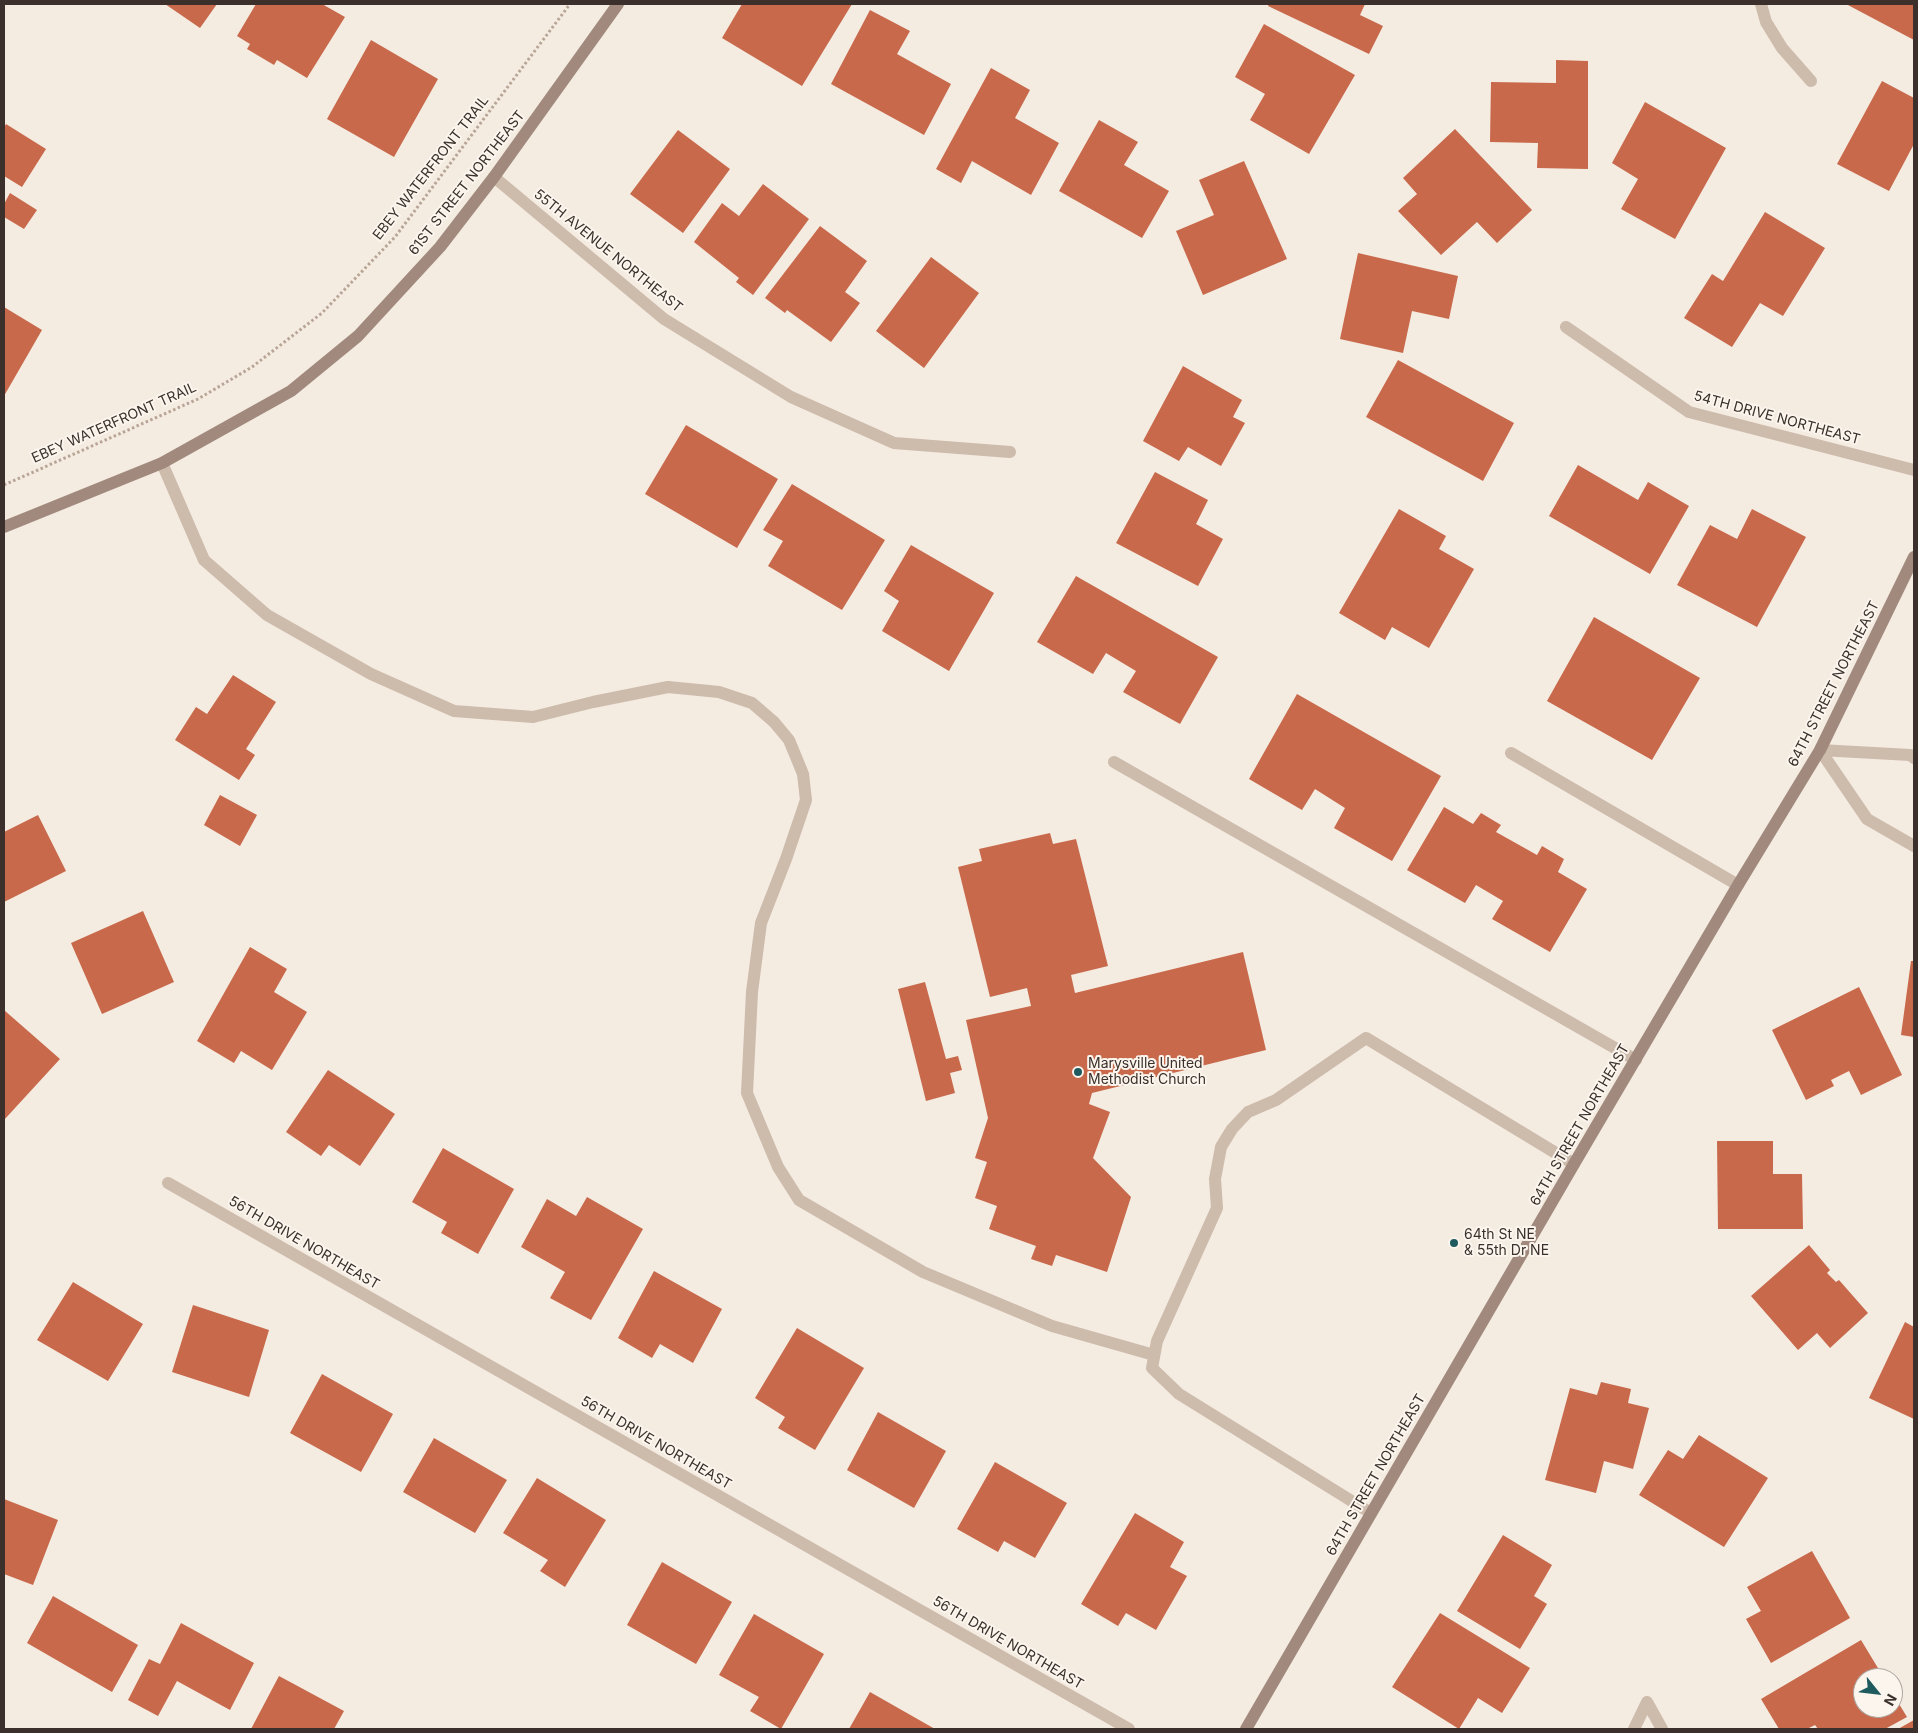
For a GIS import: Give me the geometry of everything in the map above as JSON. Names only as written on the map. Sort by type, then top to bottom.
[{"type":"main road","name":"61ST STREET NORTHEAST","points":[[4,527],[162,463],[291,391],[358,336],[440,247],[494,177],[618,4]]},
{"type":"main road","name":"64TH STREET NORTHEAST","points":[[1246,1729],[1574,1164],[1738,885],[1820,750],[1914,557]]},
{"type":"street","points":[[1760,4],[1766,22],[1782,48],[1811,82]]},
{"type":"street","name":"55TH AVENUE NORTHEAST","points":[[494,177],[664,319],[791,397],[894,443],[1010,452]]},
{"type":"street","name":"54TH DRIVE NORTHEAST","points":[[1566,327],[1688,412],[1914,470]]},
{"type":"street","points":[[162,463],[204,560],[267,614],[371,674],[454,711],[533,717],[668,687],[719,692],[752,703],[774,722],[789,740],[803,774],[806,800],[761,923],[752,992],[747,1093],[778,1167],[799,1200],[923,1272],[1052,1326],[1154,1356]]},
{"type":"street","points":[[1820,750],[1910,755],[1914,758]]},
{"type":"street","points":[[1820,750],[1867,819],[1914,846]]},
{"type":"street","points":[[1511,753],[1738,885]]},
{"type":"street","points":[[1114,762],[1636,1060]]},
{"type":"street","points":[[1371,1513],[1179,1394],[1152,1368],[1157,1341],[1217,1208],[1215,1179],[1221,1147],[1232,1129],[1248,1112],[1276,1100],[1366,1038],[1574,1164]]},
{"type":"street","name":"56TH DRIVE NORTHEAST","points":[[168,1183],[1129,1729]]},
{"type":"street","points":[[1634,1729],[1647,1702],[1662,1729]]},
{"type":"path","name":"EBEY WATERFRONT TRAIL","points":[[4,484],[198,399],[252,367],[322,313],[395,237],[570,4]]},
{"type":"building","points":[[165,4],[217,4],[200,28]]},
{"type":"building","points":[[256,4],[322,4],[345,17],[307,78],[277,60],[274,65],[247,49],[250,44],[237,36]]},
{"type":"building","points":[[742,4],[852,4],[802,86],[722,38]]},
{"type":"building","points":[[1269,4],[1365,4],[1360,15],[1383,26],[1369,54],[1268,6]]},
{"type":"building","points":[[1846,4],[1914,4],[1914,40]]},
{"type":"building","points":[[870,10],[910,31],[897,54],[951,84],[924,135],[831,84]]},
{"type":"building","points":[[1264,24],[1355,75],[1309,154],[1250,120],[1265,94],[1235,77]]},
{"type":"building","points":[[371,40],[438,79],[394,157],[327,119]]},
{"type":"building","points":[[1556,60],[1588,61],[1588,169],[1537,168],[1538,143],[1490,142],[1491,82],[1556,83]]},
{"type":"building","points":[[991,68],[1030,90],[1015,118],[1059,143],[1031,195],[972,161],[961,183],[936,169]]},
{"type":"building","points":[[1882,81],[1914,98],[1914,144],[1889,191],[1837,164]]},
{"type":"building","points":[[1645,102],[1726,148],[1675,239],[1621,209],[1638,179],[1612,163]]},
{"type":"building","points":[[1099,120],[1138,142],[1124,165],[1169,191],[1142,238],[1059,191]]},
{"type":"building","points":[[6,124],[46,149],[22,187],[4,176],[4,128]]},
{"type":"building","points":[[1455,129],[1532,210],[1497,243],[1477,222],[1441,255],[1398,211],[1417,194],[1403,178]]},
{"type":"building","points":[[678,130],[730,169],[683,233],[630,194]]},
{"type":"building","points":[[1244,161],[1287,259],[1203,295],[1176,231],[1214,215],[1199,180]]},
{"type":"building","points":[[763,184],[809,219],[753,295],[736,282],[739,278],[694,242],[722,203],[739,216]]},
{"type":"building","points":[[10,193],[37,210],[24,229],[4,217],[4,204]]},
{"type":"building","points":[[1765,212],[1825,248],[1783,316],[1760,303],[1732,347],[1684,318],[1712,274],[1723,281]]},
{"type":"building","points":[[820,226],[867,261],[845,292],[860,303],[831,342],[787,310],[785,313],[765,298]]},
{"type":"building","points":[[1358,253],[1458,276],[1449,319],[1412,311],[1403,353],[1340,339]]},
{"type":"building","points":[[931,257],[979,293],[924,368],[876,331]]},
{"type":"building","points":[[4,307],[42,330],[4,396]]},
{"type":"building","points":[[1398,360],[1514,423],[1483,481],[1366,417]]},
{"type":"building","points":[[1183,366],[1242,400],[1233,417],[1245,423],[1221,466],[1188,447],[1179,461],[1143,441]]},
{"type":"building","points":[[686,425],[778,479],[737,548],[645,494]]},
{"type":"building","points":[[1578,465],[1638,500],[1648,482],[1689,506],[1650,574],[1549,516]]},
{"type":"building","points":[[1155,472],[1208,500],[1196,524],[1223,539],[1198,586],[1116,543]]},
{"type":"building","points":[[792,484],[885,540],[842,610],[768,566],[783,541],[763,530]]},
{"type":"building","points":[[1399,509],[1446,536],[1439,549],[1474,569],[1429,648],[1392,627],[1385,640],[1339,613]]},
{"type":"building","points":[[1752,509],[1806,537],[1757,627],[1677,585],[1710,525],[1737,539]]},
{"type":"building","points":[[911,545],[994,593],[949,671],[882,631],[899,601],[884,591]]},
{"type":"building","points":[[1076,576],[1218,657],[1180,724],[1123,692],[1136,671],[1106,653],[1093,674],[1037,642]]},
{"type":"building","points":[[1594,617],[1700,678],[1652,760],[1547,701]]},
{"type":"building","points":[[233,675],[276,702],[246,749],[255,755],[239,780],[175,740],[196,707],[207,714]]},
{"type":"building","points":[[1297,694],[1441,776],[1392,861],[1334,828],[1345,808],[1315,789],[1302,810],[1249,779]]},
{"type":"building","points":[[220,795],[257,815],[240,846],[204,825]]},
{"type":"building","points":[[1444,807],[1473,824],[1481,813],[1501,825],[1496,832],[1537,855],[1542,846],[1564,859],[1558,872],[1587,889],[1550,952],[1492,919],[1503,901],[1476,885],[1465,903],[1407,870]]},
{"type":"building","points":[[38,815],[66,871],[4,902],[4,832]]},
{"type":"building","name":"Marysville United Methodist Church","points":[[1050,833],[1053,844],[1076,839],[1108,966],[1071,975],[1075,993],[1243,952],[1266,1050],[1092,1093],[1089,1104],[1110,1112],[1093,1158],[1131,1197],[1107,1272],[1056,1255],[1052,1266],[1031,1259],[1036,1246],[989,1229],[997,1206],[975,1198],[987,1162],[975,1158],[988,1118],[966,1020],[1031,1006],[1027,988],[990,997],[958,867],[982,861],[979,849]]},
{"type":"building","points":[[143,911],[174,982],[102,1014],[71,943]]},
{"type":"building","points":[[250,947],[287,969],[274,992],[307,1012],[272,1070],[241,1051],[234,1063],[197,1041]]},
{"type":"building","points":[[1911,961],[1914,961],[1914,1037],[1901,1035]]},
{"type":"building","points":[[925,982],[946,1059],[958,1056],[962,1070],[950,1073],[955,1093],[926,1101],[898,989]]},
{"type":"building","points":[[1859,987],[1902,1075],[1861,1095],[1849,1071],[1831,1080],[1834,1086],[1806,1100],[1772,1030]]},
{"type":"building","points":[[4,1010],[60,1059],[4,1120]]},
{"type":"building","points":[[328,1070],[395,1114],[360,1166],[329,1145],[321,1156],[286,1132]]},
{"type":"building","points":[[1717,1141],[1773,1141],[1773,1174],[1802,1174],[1803,1229],[1718,1229]]},
{"type":"building","points":[[443,1148],[514,1189],[478,1254],[441,1233],[447,1222],[412,1202]]},
{"type":"building","points":[[587,1197],[643,1229],[591,1320],[550,1298],[565,1272],[521,1247],[547,1199],[576,1216]]},
{"type":"building","points":[[1809,1245],[1830,1270],[1827,1273],[1836,1282],[1839,1280],[1868,1313],[1830,1348],[1817,1333],[1798,1350],[1751,1296]]},
{"type":"building","points":[[654,1271],[722,1309],[693,1363],[660,1344],[652,1358],[618,1338]]},
{"type":"building","points":[[73,1282],[143,1324],[108,1381],[37,1340]]},
{"type":"building","points":[[193,1305],[269,1330],[249,1397],[172,1372]]},
{"type":"building","points":[[1905,1322],[1914,1327],[1914,1419],[1869,1398]]},
{"type":"building","points":[[797,1328],[864,1368],[815,1450],[778,1428],[785,1417],[755,1398]]},
{"type":"building","points":[[322,1374],[393,1414],[361,1472],[290,1433]]},
{"type":"building","points":[[1601,1382],[1631,1389],[1628,1403],[1649,1408],[1633,1469],[1604,1461],[1596,1493],[1545,1480],[1570,1388],[1597,1395]]},
{"type":"building","points":[[878,1412],[946,1451],[914,1508],[847,1470]]},
{"type":"building","points":[[1699,1435],[1768,1478],[1724,1547],[1639,1495],[1668,1450],[1683,1459]]},
{"type":"building","points":[[434,1438],[507,1480],[475,1533],[403,1492]]},
{"type":"building","points":[[995,1462],[1067,1503],[1035,1558],[1004,1541],[998,1552],[957,1529]]},
{"type":"building","points":[[537,1478],[606,1520],[565,1587],[540,1571],[548,1560],[503,1533]]},
{"type":"building","points":[[4,1499],[58,1520],[33,1585],[4,1574]]},
{"type":"building","points":[[1135,1513],[1184,1542],[1170,1567],[1187,1576],[1156,1630],[1126,1613],[1118,1626],[1081,1604]]},
{"type":"building","points":[[1503,1535],[1552,1565],[1534,1596],[1547,1604],[1520,1649],[1457,1611]]},
{"type":"building","points":[[1812,1551],[1850,1618],[1771,1663],[1746,1619],[1761,1611],[1747,1587]]},
{"type":"building","points":[[662,1562],[732,1602],[696,1664],[627,1625]]},
{"type":"building","points":[[53,1596],[138,1645],[112,1692],[27,1643]]},
{"type":"building","points":[[1440,1613],[1530,1668],[1502,1713],[1478,1698],[1459,1729],[1392,1687]]},
{"type":"building","points":[[754,1614],[824,1654],[781,1729],[750,1711],[759,1697],[719,1675]]},
{"type":"building","points":[[181,1623],[254,1663],[230,1710],[177,1681],[158,1716],[128,1700],[149,1659],[160,1664]]},
{"type":"building","points":[[1861,1640],[1878,1668],[1853,1668],[1853,1718],[1903,1718],[1903,1710],[1907,1717],[1885,1729],[1818,1729],[1815,1725],[1807,1729],[1779,1729],[1761,1699]]},
{"type":"building","points":[[279,1676],[344,1711],[334,1729],[251,1729]]},
{"type":"building","points":[[870,1692],[935,1729],[849,1729]]},
{"type":"building","points":[[1914,1720],[1914,1729],[1898,1729]]},
{"type":"place","name":"Marysville United Methodist Church","points":[[1078,1072]]},
{"type":"place","name":"64th St NE & 55th Dr NE","points":[[1454,1243]]}]
